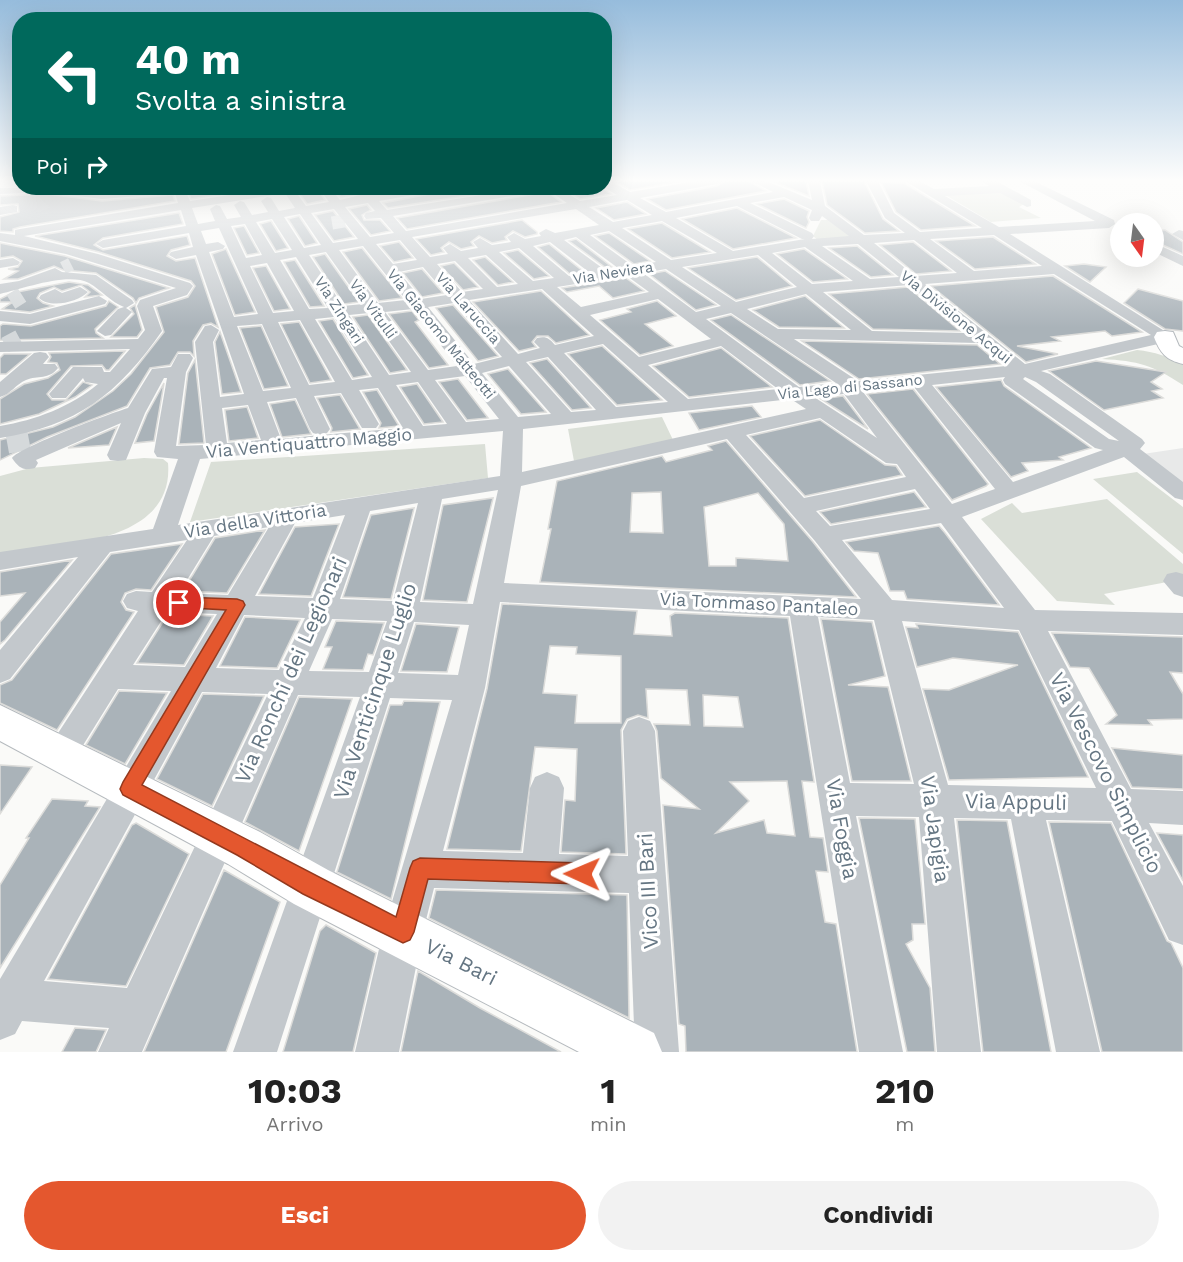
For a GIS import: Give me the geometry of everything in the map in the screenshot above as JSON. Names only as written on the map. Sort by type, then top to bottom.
[{"type":"main road","name":"Via Bari","points":[[0,722],[218,834],[311,886],[634,1052]]},
{"type":"street","points":[[0,237],[33,236],[53,230]]},
{"type":"street","points":[[71,230],[74,244],[90,253],[135,238],[176,230]]},
{"type":"street","points":[[90,253],[97,230]]},
{"type":"street","points":[[133,230],[142,262]]},
{"type":"street","points":[[195,230],[208,268],[220,326],[256,399],[273,446]]},
{"type":"street","points":[[225,230],[323,435]]},
{"type":"street","points":[[255,230],[372,430]]},
{"type":"street","points":[[165,232],[178,260],[202,250],[296,230]]},
{"type":"street","name":"Via Vitulli","points":[[317,230],[462,429]]},
{"type":"street","name":"Via Giacomo Matteotti","points":[[358,230],[470,370],[513,429]]},
{"type":"street","name":"Via Laruccia","points":[[398,230],[566,420]]},
{"type":"street","points":[[240,263],[437,230]]},
{"type":"street","points":[[468,230],[489,250],[578,312],[636,363],[679,406],[691,440]]},
{"type":"street","points":[[505,230],[566,281]]},
{"type":"street","points":[[543,230],[602,275]]},
{"type":"street","points":[[390,270],[595,230]]},
{"type":"street","points":[[617,230],[735,307],[851,387],[915,474]]},
{"type":"street","points":[[687,230],[729,254]]},
{"type":"street","points":[[791,230],[807,239],[867,284]]},
{"type":"street","points":[[807,239],[810,230]]},
{"type":"street","name":"Via Divisione Acqui","points":[[850,230],[1022,370]]},
{"type":"street","points":[[909,230],[971,276]]},
{"type":"street","name":"Via Neviera","points":[[220,326],[266,318],[373,309],[495,293],[760,250],[807,239],[862,240],[1023,230]]},
{"type":"street","points":[[433,231],[495,293]]},
{"type":"street","points":[[996,231],[1177,345]]},
{"type":"street","name":"Via Zingari","points":[[288,232],[417,433]]},
{"type":"street","points":[[579,233],[632,270],[722,341],[915,474]]},
{"type":"street","points":[[33,236],[185,286],[182,292],[151,301],[30,320],[8,293],[63,268]]},
{"type":"street","points":[[760,250],[868,336]]},
{"type":"street","points":[[1164,252],[1182,261]]},
{"type":"street","points":[[692,318],[808,289],[1058,269]]},
{"type":"street","points":[[7,344],[47,355],[89,352],[110,358],[108,362],[143,344],[154,331],[123,307],[102,284],[82,276],[42,278]]},
{"type":"street","points":[[55,294],[47,298],[61,299],[102,284]]},
{"type":"street","points":[[578,312],[660,294]]},
{"type":"street","points":[[105,331],[123,307]]},
{"type":"street","points":[[7,344],[62,323],[99,320],[123,307]]},
{"type":"street","points":[[216,451],[204,342],[220,326]]},
{"type":"street","points":[[774,334],[982,338]]},
{"type":"street","points":[[210,404],[423,378],[513,360],[547,346],[607,338]]},
{"type":"street","points":[[636,363],[722,341]]},
{"type":"street","name":"Via Lago di Sassano","points":[[513,429],[679,406],[1022,370],[1129,344],[1177,345]]},
{"type":"street","points":[[547,346],[611,414]]},
{"type":"street","points":[[41,422],[65,414],[88,401],[115,378],[124,352]]},
{"type":"street","points":[[41,422],[9,397],[47,355]]},
{"type":"street","points":[[24,458],[124,415],[158,373],[180,365],[165,452],[191,453]]},
{"type":"street","points":[[1022,370],[1012,380],[1102,444],[1126,449],[1183,493]]},
{"type":"street","points":[[41,422],[79,371],[96,371],[92,378],[115,378]]},
{"type":"street","points":[[918,380],[1010,493]]},
{"type":"street","name":"Via della Vittoria","points":[[0,561],[432,494],[733,433],[824,411]]},
{"type":"street","points":[[118,454],[124,415]]},
{"type":"street","name":"Via Ventiquattro Maggio","points":[[163,535],[191,453],[273,446],[323,435],[372,430],[417,433],[462,429],[513,429]]},
{"type":"street","points":[[377,1052],[403,932],[470,688],[511,477],[513,429]]},
{"type":"street","points":[[733,433],[824,535],[885,610]]},
{"type":"street","points":[[824,535],[948,514],[1126,449]]},
{"type":"street","points":[[799,507],[915,474]]},
{"type":"street","name":"Via Vescovo Simplicio","points":[[915,474],[1028,620],[1124,805],[1183,926]]},
{"type":"street","name":"Via Venticinque Luglio","points":[[255,1052],[404,611],[432,494]]},
{"type":"street","name":"Via Ronchi dei Legionari","points":[[120,1052],[218,834],[324,608],[361,504]]},
{"type":"street","points":[[139,1010],[6,1009],[287,516]]},
{"type":"street","points":[[61,753],[111,676],[148,601],[207,528]]},
{"type":"street","points":[[0,671],[103,544]]},
{"type":"street","name":"Via Tommaso Pantaleo","points":[[148,601],[404,611],[487,604],[802,606],[1028,620],[1183,624]]},
{"type":"street","name":"Via Foggia","points":[[802,606],[881,1052]]},
{"type":"street","name":"Via Japigia","points":[[885,610],[935,801],[959,1052]]},
{"type":"street","points":[[111,676],[470,688]]},
{"type":"street","name":"Vico III Bari","points":[[639,731],[657,1052]]},
{"type":"street","points":[[539,873],[547,788]]},
{"type":"street","name":"Via Appuli","points":[[836,799],[1025,802],[1183,808]]},
{"type":"street","points":[[1025,802],[1078,1052]]},
{"type":"street","points":[[420,868],[647,875]]},
{"type":"shaded area","points":[[816,230],[843,230],[854,238],[819,241],[813,236]]},
{"type":"shaded area","points":[[1137,350],[1161,355],[1183,365],[1183,385],[1145,365],[1102,359]]},
{"type":"shaded area","points":[[662,417],[673,440],[574,461],[568,429]]},
{"type":"shaded area","points":[[485,444],[488,478],[190,522],[211,462]]},
{"type":"shaded area","points":[[1183,448],[1183,484],[1143,454]]},
{"type":"shaded area","points":[[144,458],[163,459],[168,463],[165,490],[153,511],[133,525],[108,536],[80,543],[0,554],[0,476],[30,468]]},
{"type":"shaded area","points":[[1137,472],[1183,507],[1183,554],[1093,479]]},
{"type":"shaded area","points":[[1107,499],[1183,564],[1183,579],[1104,594],[1115,605],[1057,601],[981,519],[1012,503],[1022,513]]},
{"type":"building","points":[[72,230],[148,230],[103,238],[94,245],[103,250],[187,236],[190,245],[171,250],[167,256],[176,261],[195,258],[218,327],[211,323],[203,325],[193,341],[194,356],[190,352],[178,352],[170,365],[150,368],[127,406],[47,437],[0,460],[0,440],[53,427],[75,417],[113,391],[131,374],[164,332],[156,307],[188,297],[195,286],[191,281],[99,252],[35,236]]},
{"type":"building","points":[[235,230],[246,230],[259,253],[247,255]]},
{"type":"building","points":[[264,230],[277,230],[288,248],[276,251]]},
{"type":"building","points":[[295,230],[308,230],[317,243],[305,246]]},
{"type":"building","points":[[326,230],[348,230],[354,237],[334,241]]},
{"type":"building","points":[[367,230],[390,231],[371,235]]},
{"type":"building","points":[[466,230],[535,230],[537,232],[537,234],[525,237],[513,231],[505,237],[507,240],[492,243],[479,236],[471,242],[474,246],[461,249],[449,242],[441,248],[444,252],[431,255],[416,239]]},
{"type":"building","points":[[630,230],[674,230],[710,252],[672,258]]},
{"type":"building","points":[[701,230],[780,230],[796,238],[733,249]]},
{"type":"building","points":[[861,230],[899,231],[865,233]]},
{"type":"building","points":[[1164,230],[1183,242],[1183,254],[1164,245]]},
{"type":"building","points":[[609,233],[650,261],[634,264],[595,236]]},
{"type":"building","points":[[993,237],[1035,264],[975,269],[936,241]]},
{"type":"building","points":[[576,239],[612,267],[606,268],[569,241]]},
{"type":"building","points":[[399,242],[413,258],[394,262],[380,246]]},
{"type":"building","points":[[913,242],[951,271],[916,274],[880,245]]},
{"type":"building","points":[[0,243],[65,256],[169,288],[139,298],[136,303],[133,298],[96,273],[63,270],[54,266],[18,279],[4,279],[18,271],[8,269],[18,267],[22,261],[13,256],[0,258]]},
{"type":"building","points":[[549,244],[584,272],[570,274],[538,247]]},
{"type":"building","points":[[857,246],[893,275],[871,277],[829,248]]},
{"type":"building","points":[[362,248],[402,298],[379,301],[343,252]]},
{"type":"building","points":[[226,249],[255,312],[235,315],[212,254]]},
{"type":"building","points":[[804,249],[847,279],[813,282],[777,254]]},
{"type":"building","points":[[518,250],[549,276],[534,279],[504,253]]},
{"type":"building","points":[[325,254],[359,302],[344,304],[313,257]]},
{"type":"building","points":[[485,257],[513,282],[498,285],[473,260]]},
{"type":"building","points":[[757,257],[792,286],[736,300],[688,268]]},
{"type":"building","points":[[295,260],[324,306],[310,307],[284,262]]},
{"type":"building","points":[[454,263],[478,287],[463,290],[441,266]]},
{"type":"building","points":[[1084,264],[1106,267],[1090,282],[1065,266]]},
{"type":"building","points":[[266,266],[290,309],[274,311],[253,268]]},
{"type":"building","points":[[422,269],[443,293],[422,297],[403,273]]},
{"type":"building","points":[[665,271],[716,305],[696,310],[649,274]]},
{"type":"building","points":[[1053,276],[1142,332],[1112,336],[1105,331],[1052,337],[1060,341],[1017,346],[1058,354],[1026,362],[931,286]]},
{"type":"building","points":[[626,278],[644,291],[613,298],[599,286],[567,292],[562,288]]},
{"type":"building","points":[[69,282],[88,285],[102,295],[85,297],[90,292],[81,285],[62,291],[54,287],[40,293],[37,298],[53,306],[30,312],[2,309],[13,302],[0,302],[0,299],[12,293]]},
{"type":"building","points":[[908,287],[960,331],[873,329],[829,294]]},
{"type":"building","points":[[1138,289],[1183,301],[1183,331],[1165,329],[1124,303]]},
{"type":"building","points":[[541,291],[589,335],[556,343],[548,336],[537,336],[532,342],[536,347],[519,351],[473,302]]},
{"type":"building","points":[[805,296],[844,328],[779,327],[753,310]]},
{"type":"building","points":[[109,301],[118,307],[95,329],[96,333],[103,338],[0,340],[0,326],[3,324],[31,326],[106,306]]},
{"type":"building","points":[[657,301],[676,316],[645,324],[673,346],[640,355],[600,320],[631,312],[627,309]]},
{"type":"building","points":[[135,305],[142,330],[137,337],[111,337],[134,314],[130,308]]},
{"type":"building","points":[[453,305],[498,356],[478,361],[436,308]]},
{"type":"building","points":[[412,311],[419,320],[415,322],[448,365],[429,368],[389,314]]},
{"type":"building","points":[[368,315],[407,370],[390,373],[353,317]]},
{"type":"building","points":[[731,315],[830,381],[800,385],[711,320]]},
{"type":"building","points":[[333,319],[368,375],[353,378],[319,321]]},
{"type":"building","points":[[299,322],[331,380],[310,383],[281,324]]},
{"type":"building","points":[[261,326],[288,386],[264,389],[240,328]]},
{"type":"building","points":[[220,332],[241,392],[222,394],[215,342]]},
{"type":"building","points":[[802,341],[977,345],[1000,364],[859,379]]},
{"type":"building","points":[[602,346],[662,400],[617,405],[568,354]]},
{"type":"building","points":[[721,348],[772,387],[689,397],[653,366]]},
{"type":"building","points":[[125,351],[109,370],[102,365],[71,366],[47,394],[52,400],[66,400],[83,382],[92,385],[75,397],[39,414],[0,424],[0,399],[24,384],[48,378],[60,370],[57,363],[48,362],[51,357],[49,353]]},
{"type":"building","points":[[4,354],[30,354],[6,374],[0,374],[0,358]]},
{"type":"building","points":[[547,359],[591,408],[572,410],[530,363]]},
{"type":"building","points":[[195,360],[204,443],[179,444],[188,373]]},
{"type":"building","points":[[1096,361],[1166,372],[1151,382],[1162,389],[1152,391],[1163,398],[1104,410],[1049,371]]},
{"type":"building","points":[[508,369],[546,412],[521,414],[488,374]]},
{"type":"building","points":[[458,379],[488,418],[467,420],[439,382]]},
{"type":"building","points":[[1001,380],[1004,386],[1091,448],[1059,457],[1063,460],[1022,463],[1028,471],[1011,477],[936,387]]},
{"type":"building","points":[[164,383],[154,441],[135,443],[147,414]]},
{"type":"building","points":[[417,384],[443,422],[424,424],[400,387]]},
{"type":"building","points":[[913,389],[988,484],[986,486],[952,500],[867,394]]},
{"type":"building","points":[[377,390],[399,426],[379,428],[381,423],[363,392]]},
{"type":"building","points":[[340,395],[360,429],[331,432],[332,428],[317,398]]},
{"type":"building","points":[[843,396],[868,429],[821,399]]},
{"type":"building","points":[[295,400],[311,434],[282,437],[270,404]]},
{"type":"building","points":[[752,406],[761,417],[699,430],[689,413]]},
{"type":"building","points":[[247,407],[258,438],[229,441],[225,410]]},
{"type":"building","points":[[820,420],[885,465],[896,466],[902,475],[805,496],[750,436]]},
{"type":"building","points":[[117,427],[109,445],[68,448]]},
{"type":"building","points":[[726,441],[813,542],[856,597],[540,582],[551,529],[548,529],[557,481],[662,456],[666,462],[712,450],[708,446]],"holes":[[[661,492],[663,533],[630,532],[632,493]],[[758,493],[784,524],[788,561],[736,558],[736,566],[709,566],[704,507]]]},
{"type":"building","points":[[914,492],[926,507],[831,524],[820,512]]},
{"type":"building","points":[[493,498],[467,602],[423,600],[443,505]]},
{"type":"building","points":[[414,508],[391,599],[343,597],[371,515]]},
{"type":"building","points":[[339,524],[311,596],[259,594],[295,527]]},
{"type":"building","points":[[939,526],[999,605],[907,599],[904,591],[890,591],[878,553],[854,551],[846,542]]},
{"type":"building","points":[[265,530],[227,593],[183,591],[215,538]]},
{"type":"building","points":[[182,544],[151,590],[136,589],[125,593],[121,602],[126,610],[134,612],[57,730],[0,703],[0,685],[12,680],[111,554]]},
{"type":"building","points":[[72,560],[0,644],[0,622],[25,593],[0,596],[0,572]]},
{"type":"building","points":[[502,604],[637,611],[634,634],[672,636],[670,616],[675,613],[788,618],[814,782],[802,781],[810,837],[823,838],[828,872],[816,871],[825,922],[836,924],[857,1052],[686,1052],[685,1026],[679,1024],[663,805],[699,809],[661,778],[657,731],[654,724],[690,725],[687,690],[646,689],[648,718],[638,715],[627,719],[621,730],[626,854],[561,852],[565,800],[575,801],[577,749],[535,747],[521,851],[447,849],[487,689]],"holes":[[[550,646],[577,647],[576,654],[621,656],[621,723],[575,723],[577,695],[543,693]],[[703,695],[738,697],[743,727],[704,726]],[[787,781],[795,836],[767,833],[764,820],[716,833],[749,801],[730,782]]]},
{"type":"building","points":[[168,614],[213,616],[184,665],[137,663]]},
{"type":"building","points":[[245,617],[300,620],[277,668],[220,666]]},
{"type":"building","points":[[821,619],[872,622],[885,676],[848,685],[888,687],[911,781],[852,781]]},
{"type":"building","points":[[336,621],[384,623],[373,655],[368,654],[363,670],[323,669],[332,647],[325,647]]},
{"type":"building","points":[[416,624],[459,627],[447,672],[401,671]]},
{"type":"building","points":[[916,624],[1018,632],[1088,777],[949,780],[923,689],[949,690],[1018,665],[953,658],[917,667],[906,627],[918,628]]},
{"type":"building","points":[[1052,633],[1183,637],[1183,673],[1170,672],[1183,694],[1183,719],[1148,720],[1152,725],[1106,724],[1117,715],[1089,668],[1070,667]]},
{"type":"building","points":[[119,691],[167,693],[125,764],[86,745]]},
{"type":"building","points":[[203,694],[264,696],[212,806],[157,779]]},
{"type":"building","points":[[299,697],[352,699],[299,851],[245,822]]},
{"type":"building","points":[[404,701],[440,702],[391,899],[337,872],[390,705],[402,705]]},
{"type":"building","points":[[1112,748],[1183,755],[1183,789],[1132,787]]},
{"type":"building","points":[[0,765],[32,767],[0,814]]},
{"type":"building","points":[[52,799],[88,801],[85,806],[100,807],[0,968],[0,885],[29,838],[26,838]]},
{"type":"building","points":[[859,818],[915,819],[925,924],[912,924],[913,940],[906,944],[930,988],[935,1052],[907,1052]]},
{"type":"building","points":[[957,820],[1007,821],[1051,1052],[983,1052]]},
{"type":"building","points":[[1049,822],[1111,823],[1167,941],[1171,943],[1183,968],[1183,1052],[1102,1052]]},
{"type":"building","points":[[136,823],[189,854],[126,986],[48,979],[132,825]]},
{"type":"building","points":[[1157,833],[1183,835],[1183,881]]},
{"type":"building","points":[[224,870],[280,902],[226,1052],[144,1052]]},
{"type":"building","points":[[436,890],[627,895],[629,1018],[429,918]]},
{"type":"building","points":[[326,925],[376,953],[353,1052],[283,1052],[320,931]]},
{"type":"building","points":[[418,971],[480,1008],[561,1052],[401,1052]]},
{"type":"building","points":[[75,1028],[106,1030],[96,1052],[62,1052]]},
{"type":"tunnel","points":[[63,268],[71,264]]},
{"type":"tunnel","points":[[11,302],[22,295]]},
{"type":"tunnel","points":[[5,345],[20,337]]},
{"type":"tunnel","points":[[16,430],[20,452]]},
{"type":"route","points":[[179,603],[237,605],[130,789],[244,848],[311,886],[403,932],[420,868],[582,874]]}]
